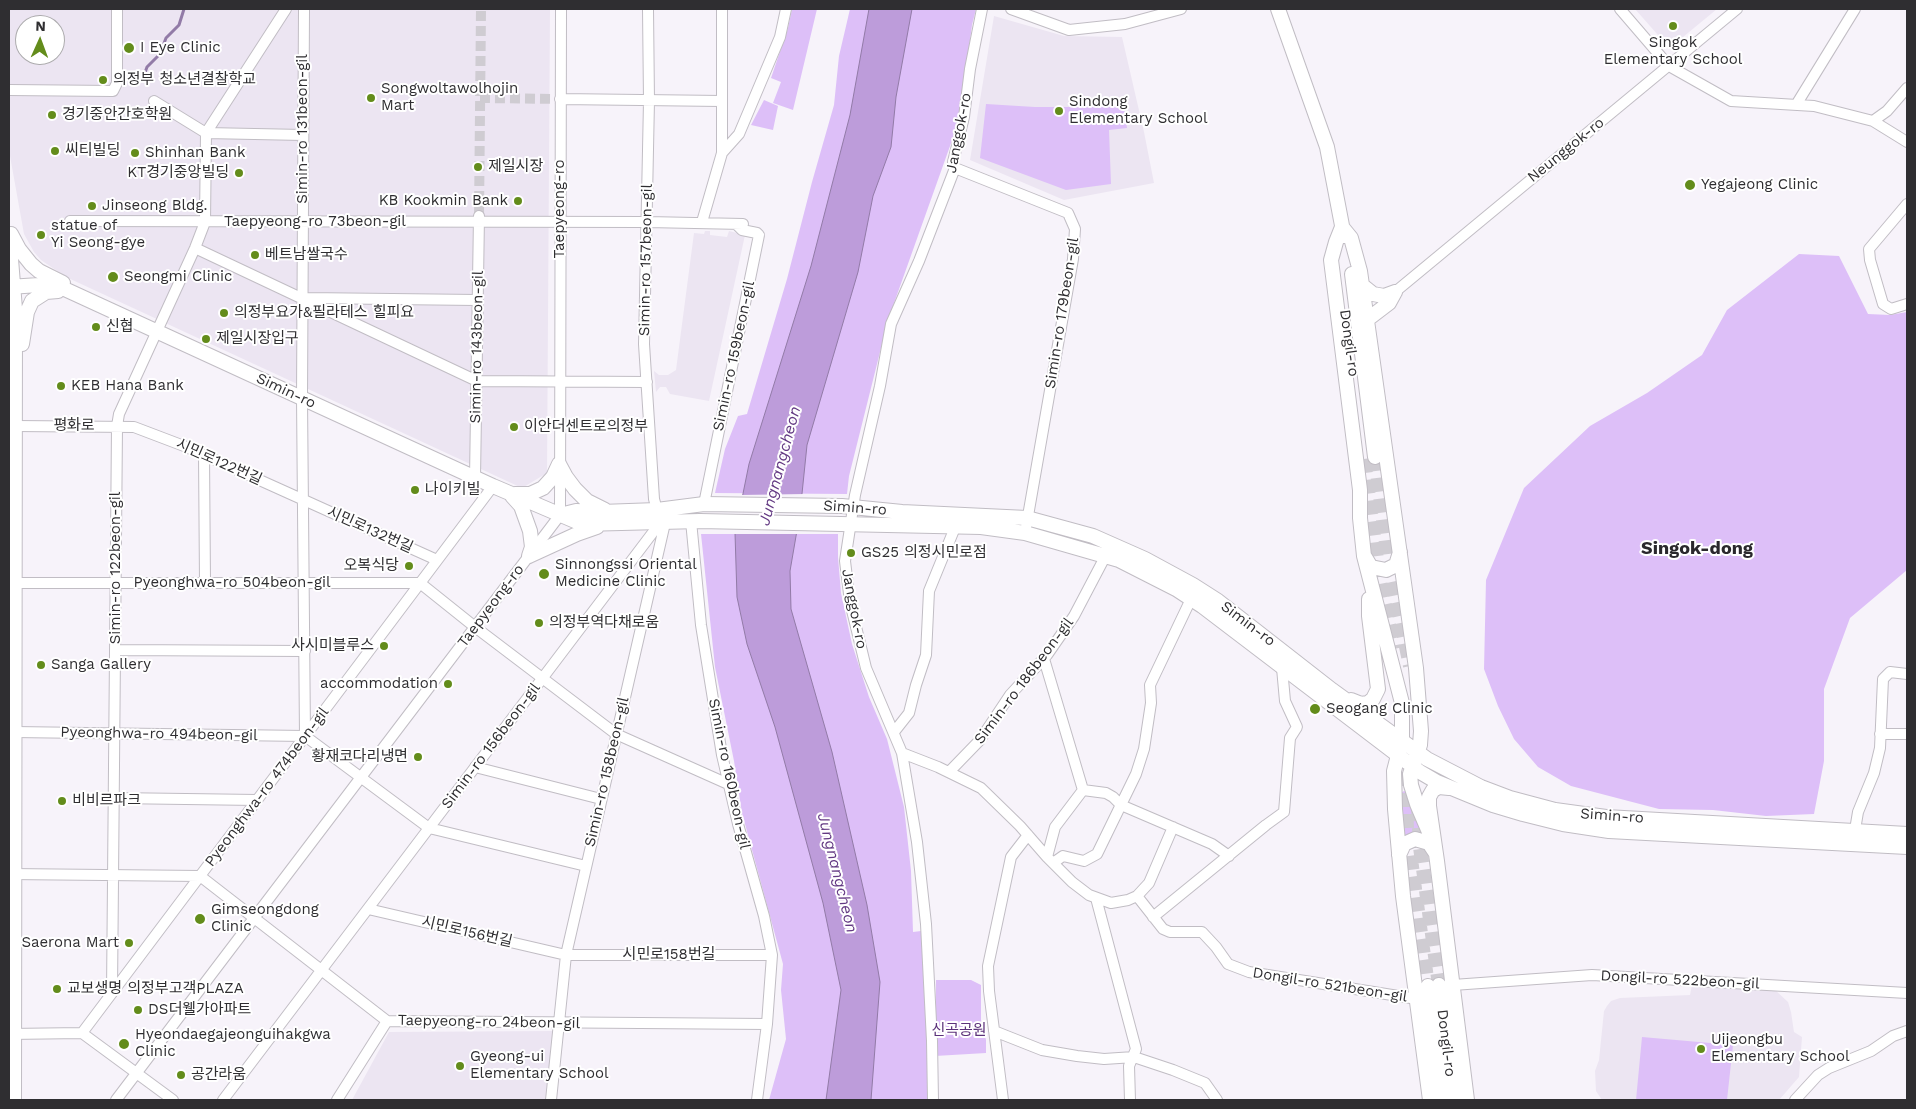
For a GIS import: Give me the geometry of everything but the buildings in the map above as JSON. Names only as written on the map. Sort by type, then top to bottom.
[{"type":"street","points":[[9,90],[113,91],[117,83],[117,9]]},
{"type":"street","points":[[205,222],[206,133],[286,9]]},
{"type":"street","name":"Simin-ro 131beon-gil","points":[[304,9],[302,398],[305,736]]},
{"type":"street","name":"Taepyeong-ro","points":[[116,1100],[560,515],[560,9]]},
{"type":"street","name":"Simin-ro 157beon-gil","points":[[648,9],[649,101],[644,344],[654,499],[661,518]]},
{"type":"street","points":[[702,222],[722,153],[722,9]]},
{"type":"street","points":[[722,153],[739,134],[780,37],[786,9]]},
{"type":"street","name":"Janggok-ro","points":[[933,1100],[926,924],[917,842],[902,753],[866,668],[850,602],[844,561],[848,507],[892,324],[955,168],[952,162],[964,117],[970,69],[982,9]]},
{"type":"street","points":[[1010,9],[1069,30],[1125,24],[1181,9]]},
{"type":"street","name":"Dongil-ro","points":[[1278,9],[1327,147],[1342,228],[1338,260],[1370,458]]},
{"type":"street","points":[[1620,9],[1669,66],[1731,101],[1814,106],[1873,121],[1907,142]]},
{"type":"street","name":"Neunggok-ro","points":[[1395,292],[1737,9]]},
{"type":"street","points":[[1796,105],[1855,9]]},
{"type":"street","points":[[1873,121],[1887,111],[1907,88]]},
{"type":"street","points":[[560,99],[722,101]]},
{"type":"street","points":[[154,101],[206,133],[302,135]]},
{"type":"street","points":[[1887,111],[1883,120],[1890,132]]},
{"type":"street","name":"Simin-ro 179beon-gil","points":[[955,168],[1068,213],[1075,229],[1073,259],[1025,533]]},
{"type":"street","points":[[1907,204],[1869,249],[1870,260],[1883,304],[1891,309],[1907,304]]},
{"type":"street","name":"Taepyeong-ro 73beon-gil","points":[[70,221],[303,222],[480,219],[560,223],[702,222],[740,224]]},
{"type":"street","name":"Simin-ro 143beon-gil","points":[[475,478],[480,219]]},
{"type":"street","name":"Simin-ro 122beon-gil","points":[[112,993],[117,426],[119,414],[195,248],[205,222]]},
{"type":"street","name":"Simin-ro 159beon-gil","points":[[704,504],[759,235],[757,232],[742,230],[740,224]]},
{"type":"street","points":[[1332,690],[1358,703],[1366,704],[1373,699],[1378,689],[1360,518],[1360,490],[1331,260],[1342,228],[1351,238],[1363,286],[1420,709],[1421,735],[1412,766],[1410,781],[1434,846]]},
{"type":"street","points":[[9,230],[19,249],[31,264],[94,302]]},
{"type":"street","points":[[9,234],[15,397],[14,732],[11,874],[14,1100]]},
{"type":"street","points":[[195,248],[477,381],[647,382]]},
{"type":"street","name":"Simin-ro","points":[[11,287],[58,286],[510,494],[582,524],[607,518],[661,518],[696,521],[846,523],[938,527],[956,525],[1006,529],[1025,533],[1119,560],[1191,599],[1426,776],[1493,805],[1544,820],[1609,831],[1907,847]]},
{"type":"street","points":[[1363,286],[1373,294],[1384,296],[1395,292]]},
{"type":"street","points":[[15,397],[27,312],[32,301],[41,294],[51,291],[61,292],[94,302]]},
{"type":"street","points":[[1368,319],[1389,303],[1395,292]]},
{"type":"street","points":[[303,298],[478,300]]},
{"type":"street","name":"평화로","points":[[15,426],[134,427]]},
{"type":"street","name":"시민로122번길","points":[[134,427],[204,455],[303,500]]},
{"type":"street","points":[[204,455],[205,583]]},
{"type":"street","points":[[510,494],[521,496],[536,492],[548,483],[559,464]]},
{"type":"street","points":[[528,556],[607,518],[596,506],[581,495],[566,477],[559,464]]},
{"type":"street","name":"Pyeonghwa-ro 474beon-gil","points":[[82,1033],[493,486]]},
{"type":"street","points":[[510,494],[522,506],[530,531],[532,547],[528,556]]},
{"type":"street","name":"시민로132번길","points":[[303,500],[437,560]]},
{"type":"street","name":"Simin-ro","points":[[661,518],[704,504],[848,507],[902,512],[1028,518],[1093,536],[1168,570],[1218,601],[1332,690],[1417,752],[1437,765],[1490,790],[1523,802],[1572,814],[1606,817],[1907,834]]},
{"type":"street","name":"Simin-ro 156beon-gil","points":[[223,1100],[661,518]]},
{"type":"street","name":"Simin-ro 158beon-gil","points":[[551,1100],[566,955],[602,799],[661,518]]},
{"type":"street","name":"Simin-ro 160beon-gil","points":[[696,521],[701,625],[728,784],[764,916],[772,955],[767,1024],[757,1100]]},
{"type":"street","points":[[894,732],[909,713],[926,655],[929,591],[956,525]]},
{"type":"street","points":[[1364,556],[1371,567],[1386,570],[1396,565],[1400,552]]},
{"type":"street","points":[[1364,556],[1399,689],[1402,713],[1402,740],[1394,771],[1399,857],[1430,1100]]},
{"type":"street","name":"Simin-ro 186beon-gil","points":[[949,772],[980,740],[1010,695],[1044,658],[1074,616],[1106,557]]},
{"type":"street","name":"Pyeonghwa-ro 504beon-gil","points":[[14,583],[420,583]]},
{"type":"street","points":[[420,583],[616,734],[728,784]]},
{"type":"street","points":[[1050,860],[1063,856],[1084,861],[1097,854],[1136,774],[1144,749],[1151,703],[1150,686],[1191,599]]},
{"type":"street","points":[[115,650],[305,651]]},
{"type":"street","points":[[1044,658],[1083,790]]},
{"type":"street","points":[[1137,896],[1153,917],[1284,812],[1290,738],[1297,727],[1285,701],[1282,668]]},
{"type":"street","points":[[1855,830],[1858,812],[1876,765],[1883,679],[1890,672],[1907,674]]},
{"type":"street","name":"Pyeonghwa-ro 494beon-gil","points":[[14,732],[305,736]]},
{"type":"street","points":[[1880,734],[1907,734]]},
{"type":"street","points":[[305,736],[429,828],[586,866]]},
{"type":"street","points":[[902,753],[949,772],[981,788],[1072,882],[1096,898],[1111,903],[1128,900],[1137,896],[1149,883],[1173,827]]},
{"type":"street","points":[[475,767],[602,799]]},
{"type":"street","points":[[1459,791],[1442,786],[1436,788],[1431,792],[1428,806],[1434,846],[1440,985],[1467,1100]]},
{"type":"street","points":[[1083,790],[1106,793],[1114,797],[1121,805],[1212,844],[1229,856]]},
{"type":"street","points":[[1050,860],[1055,826],[1083,790]]},
{"type":"street","points":[[114,798],[257,800]]},
{"type":"street","points":[[1002,1100],[988,966],[1011,857],[1028,835]]},
{"type":"street","points":[[1399,857],[1404,844],[1415,839],[1434,846]]},
{"type":"street","points":[[11,874],[200,876]]},
{"type":"street","name":"Taepyeong-ro 24beon-gil","points":[[200,876],[387,1021],[558,1024],[767,1024]]},
{"type":"street","points":[[1096,898],[1136,1049],[1129,1066],[1130,1100]]},
{"type":"street","name":"시민로156번길","points":[[368,909],[566,955]]},
{"type":"street","name":"Dongil-ro 521beon-gil","points":[[1153,917],[1163,929],[1170,932],[1202,932],[1216,946],[1228,964],[1249,972],[1417,999]]},
{"type":"street","name":"시민로158번길","points":[[566,955],[772,955]]},
{"type":"street","name":"Dongil-ro 522beon-gil","points":[[1440,985],[1592,975],[1907,992]]},
{"type":"street","name":"Dongil-ro","points":[[1440,985],[1442,1100]]},
{"type":"street","name":"Dongil-ro","points":[[1440,985],[1454,1100]]},
{"type":"street","points":[[337,1100],[387,1021]]},
{"type":"street","points":[[994,1031],[1042,1050],[1104,1059],[1134,1057],[1205,1083],[1218,1100]]},
{"type":"street","points":[[1800,1098],[1818,1075],[1829,1068],[1872,1051],[1893,1036],[1907,1031]]},
{"type":"street","points":[[12,1034],[82,1033],[172,1100]]},
{"type":"shaded area","points":[[9,9],[550,9],[547,473],[522,488],[66,277],[41,260],[24,234],[10,156]]},
{"type":"shaded area","name":"Singok Elementary School","points":[[1635,9],[1717,9],[1677,42],[1665,43]]},
{"type":"shaded area","name":"Sindong Elementary School","points":[[994,16],[1064,36],[1122,37],[1154,183],[1064,200],[970,160]]},
{"type":"shaded area","points":[[705,231],[710,231],[710,235],[727,237],[729,231],[745,235],[709,401],[670,394],[666,387],[660,387],[656,392],[654,371],[659,375],[668,375],[676,370],[694,233],[704,234]]},
{"type":"shaded area","name":"Uijeongbu Elementary School","points":[[1692,985],[1774,989],[1788,1002],[1794,1032],[1802,1037],[1799,1077],[1779,1100],[1602,1100],[1596,1091],[1595,1071],[1599,1060],[1604,1011],[1607,1006],[1611,1001],[1620,998],[1690,995]]},
{"type":"shaded area","name":"Gyeong-ui Elementary School","points":[[553,1031],[545,1100],[352,1100],[389,1032]]},
{"type":"green space","points":[[792,9],[817,9],[793,110],[773,103],[781,82],[771,78],[788,28]]},
{"type":"green space","points":[[850,9],[976,9],[972,25],[960,118],[888,320],[849,476],[847,494],[715,493],[725,449],[738,416],[747,414],[787,279],[834,105],[839,56]]},
{"type":"green space","points":[[764,100],[778,106],[773,130],[751,125]]},
{"type":"green space","points":[[986,104],[1035,107],[1124,107],[1127,128],[1109,130],[1111,184],[1066,190],[980,158]]},
{"type":"green space","points":[[1799,254],[1839,256],[1868,314],[1890,315],[1907,312],[1907,570],[1850,618],[1824,689],[1824,761],[1814,814],[1766,816],[1713,810],[1659,809],[1571,786],[1538,767],[1514,739],[1498,706],[1484,669],[1486,580],[1524,488],[1590,426],[1647,393],[1702,355],[1727,310]]},
{"type":"green space","points":[[701,534],[838,534],[841,593],[852,644],[869,697],[887,739],[904,807],[911,871],[913,932],[921,931],[928,1045],[928,1100],[769,1100],[786,1039],[781,990],[783,964],[742,813],[734,761],[715,667]]},
{"type":"green space","points":[[1404,791],[1425,834],[1404,837],[1401,793]]},
{"type":"green space","name":"신곡공원","points":[[936,980],[971,980],[981,985],[981,1020],[986,1040],[986,1053],[935,1056]]},
{"type":"green space","points":[[1642,1037],[1733,1045],[1727,1100],[1636,1100]]},
{"type":"water","name":"Jungnangcheon","points":[[869,9],[912,9],[896,97],[891,147],[873,196],[858,272],[807,445],[800,513],[790,571],[791,609],[832,752],[867,905],[880,982],[871,1100],[826,1100],[841,990],[823,903],[775,727],[747,644],[737,597],[735,533],[749,464],[811,266],[850,115]]},
{"type":"pier","points":[[805,494],[799,534],[732,534],[740,495]]},
{"type":"waterway","points":[[143,78],[147,67],[160,54],[166,38],[179,25],[184,9]]},
{"type":"tunnel","points":[[479,216],[481,9]]},
{"type":"tunnel","points":[[480,98],[560,99]]},
{"type":"tunnel","points":[[1375,457],[1388,560],[1410,666]]},
{"type":"tunnel","points":[[1364,459],[1380,582],[1394,649]]},
{"type":"tunnel","points":[[1405,772],[1407,829],[1428,986]]},
{"type":"tunnel","points":[[1418,807],[1420,847],[1439,985]]},
{"type":"place","name":"Singok Elementary School","points":[[1673,26]]},
{"type":"place","name":"I Eye Clinic","points":[[129,48]]},
{"type":"place","name":"의정부 청소년결찰학교","points":[[103,80]]},
{"type":"place","name":"Songwoltawolhojin Mart","points":[[371,98]]},
{"type":"place","name":"Sindong Elementary School","points":[[1059,111]]},
{"type":"place","name":"경기중안간호학원","points":[[52,115]]},
{"type":"place","name":"씨티빌딩","points":[[55,151]]},
{"type":"place","name":"Shinhan Bank","points":[[135,153]]},
{"type":"place","name":"제일시장","points":[[478,167]]},
{"type":"place","name":"KT경기중앙빌딩","points":[[239,173]]},
{"type":"place","name":"Yegajeong Clinic","points":[[1690,185]]},
{"type":"place","name":"KB Kookmin Bank","points":[[518,201]]},
{"type":"place","name":"Jinseong Bldg.","points":[[92,206]]},
{"type":"place","name":"statue of Yi Seong-gye","points":[[41,235]]},
{"type":"place","name":"베트남쌀국수","points":[[255,255]]},
{"type":"place","name":"Seongmi Clinic","points":[[113,277]]},
{"type":"place","name":"의정부요가&필라테스 힐피요","points":[[224,313]]},
{"type":"place","name":"신협","points":[[96,327]]},
{"type":"place","name":"제일시장입구","points":[[206,339]]},
{"type":"place","name":"KEB Hana Bank","points":[[61,386]]},
{"type":"place","name":"이안더센트로의정부","points":[[514,427]]},
{"type":"place","name":"나이키빌","points":[[415,490]]},
{"type":"place","name":"GS25 의정시민로점","points":[[851,553]]},
{"type":"place","name":"오복식당","points":[[409,566]]},
{"type":"place","name":"Sinnongssi Oriental Medicine Clinic","points":[[544,574]]},
{"type":"place","name":"의정부역다채로움","points":[[539,623]]},
{"type":"place","name":"사시미블루스","points":[[384,646]]},
{"type":"place","name":"Sanga Gallery","points":[[41,665]]},
{"type":"place","name":"accommodation","points":[[448,684]]},
{"type":"place","name":"Seogang Clinic","points":[[1315,709]]},
{"type":"place","name":"황재코다리냉면","points":[[418,757]]},
{"type":"place","name":"비비르파크","points":[[62,801]]},
{"type":"place","name":"Gimseongdong Clinic","points":[[200,919]]},
{"type":"place","name":"Saerona Mart","points":[[129,943]]},
{"type":"place","name":"교보생명 의정부고객PLAZA","points":[[57,989]]},
{"type":"place","name":"DS더웰가아파트","points":[[138,1010]]},
{"type":"place","name":"Hyeondaegajeonguihakgwa Clinic","points":[[124,1044]]},
{"type":"place","name":"Uijeongbu Elementary School","points":[[1701,1049]]},
{"type":"place","name":"Gyeong-ui Elementary School","points":[[460,1066]]},
{"type":"place","name":"공간라움","points":[[181,1075]]},
{"type":"district","name":"Singok-dong","points":[[1697,549]]}]
